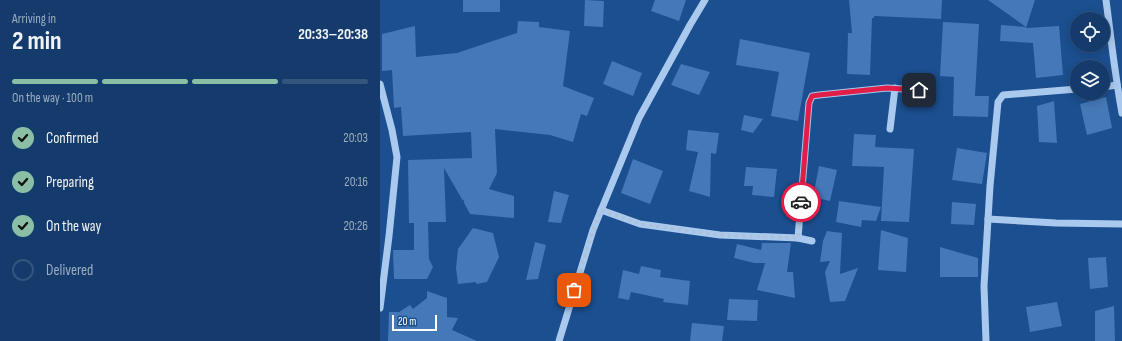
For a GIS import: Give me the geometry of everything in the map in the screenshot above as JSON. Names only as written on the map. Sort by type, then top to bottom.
[{"type":"street","points":[[559,341],[593,230],[639,118],[705,0]]},
{"type":"street","points":[[1106,0],[1122,113]]},
{"type":"street","points":[[380,84],[392,130],[397,157],[390,236],[380,308]]},
{"type":"street","points":[[1110,86],[1117,85]]},
{"type":"street","points":[[798,238],[809,103],[812,96],[894,88],[919,90]]},
{"type":"street","points":[[890,129],[894,88]]},
{"type":"street","points":[[986,341],[984,286],[998,102],[1003,95],[1070,90]]},
{"type":"street","points":[[601,210],[640,224],[720,235],[798,238],[812,241]]},
{"type":"street","points":[[988,219],[1056,223],[1122,224]]},
{"type":"building","points":[[463,0],[500,0],[500,12],[463,12]]},
{"type":"building","points":[[585,0],[604,1],[603,27],[584,26]]},
{"type":"building","points":[[655,0],[686,0],[679,21],[651,11]]},
{"type":"building","points":[[849,0],[942,0],[941,19],[874,16],[874,18],[872,18],[870,75],[847,74],[848,33],[852,33]]},
{"type":"building","points":[[988,0],[1035,0],[1026,28],[1059,26],[1063,75],[1036,78],[1033,43],[1000,41],[1001,25],[1026,27]]},
{"type":"building","points":[[518,21],[539,22],[539,27],[570,31],[563,86],[594,98],[587,116],[581,114],[573,142],[550,135],[495,129],[497,173],[489,189],[514,196],[514,218],[470,214],[464,203],[464,199],[463,201],[444,168],[446,222],[428,222],[429,259],[433,267],[427,279],[394,279],[393,250],[414,250],[414,223],[409,223],[408,160],[472,158],[471,132],[403,136],[401,107],[394,108],[392,70],[382,71],[382,34],[415,26],[416,57],[457,53],[517,33]]},
{"type":"building","points":[[943,22],[979,24],[975,96],[989,96],[988,117],[953,116],[954,77],[940,76]]},
{"type":"building","points":[[740,39],[810,53],[798,121],[771,116],[779,72],[736,65]]},
{"type":"building","points":[[612,61],[642,73],[633,96],[603,84]]},
{"type":"building","points":[[681,64],[710,72],[699,95],[671,85]]},
{"type":"building","points":[[1095,100],[1107,100],[1112,128],[1087,135],[1080,104]]},
{"type":"building","points":[[1054,101],[1057,143],[1039,142],[1037,106]]},
{"type":"building","points":[[744,115],[763,119],[753,133],[741,130]]},
{"type":"building","points":[[688,130],[719,133],[716,154],[711,153],[710,197],[689,191],[698,152],[686,150]]},
{"type":"building","points":[[854,134],[876,135],[875,147],[914,149],[909,222],[881,221],[884,167],[852,166]]},
{"type":"building","points":[[957,148],[987,153],[982,184],[952,180]]},
{"type":"building","points":[[633,159],[663,171],[650,204],[621,193]]},
{"type":"building","points":[[819,166],[837,170],[830,201],[813,197]]},
{"type":"building","points":[[746,167],[777,169],[774,197],[752,195],[753,186],[744,186]]},
{"type":"building","points":[[554,191],[569,195],[561,223],[548,222]]},
{"type":"building","points":[[839,201],[881,207],[876,221],[862,220],[861,227],[836,222]]},
{"type":"building","points":[[952,202],[976,204],[974,225],[951,224]]},
{"type":"building","points":[[473,228],[493,233],[499,257],[487,282],[476,284],[476,282],[458,284],[456,268],[458,249]]},
{"type":"building","points":[[881,230],[908,238],[906,272],[878,270]]},
{"type":"building","points":[[827,231],[842,233],[840,274],[858,268],[845,301],[830,302],[825,272],[830,261],[820,262],[823,241]]},
{"type":"building","points":[[535,242],[546,245],[538,279],[526,280]]},
{"type":"building","points":[[762,243],[791,243],[787,272],[793,272],[795,298],[757,290],[765,263],[754,263],[734,258],[737,244],[761,250]]},
{"type":"building","points":[[940,247],[978,258],[978,277],[940,277]]},
{"type":"building","points":[[1106,257],[1108,287],[1090,289],[1088,258]]},
{"type":"building","points":[[641,266],[661,270],[660,277],[690,281],[688,305],[663,302],[664,299],[631,292],[629,300],[618,298],[623,270],[639,274]]},
{"type":"building","points":[[427,291],[447,298],[447,317],[458,318],[452,330],[477,341],[388,341],[389,312],[399,312],[410,305],[413,309],[427,298]]},
{"type":"building","points":[[729,299],[758,300],[757,321],[727,320]]},
{"type":"building","points":[[1057,302],[1062,326],[1030,332],[1026,307]]},
{"type":"building","points":[[1114,306],[1115,341],[1095,341],[1095,311]]},
{"type":"building","points":[[692,323],[724,326],[722,341],[690,341]]},
{"type":"way so far","points":[[574,290],[601,210],[640,224],[720,235],[798,238],[801,202]]},
{"type":"route","points":[[801,202],[809,103],[812,96],[887,88],[919,90]]}]
